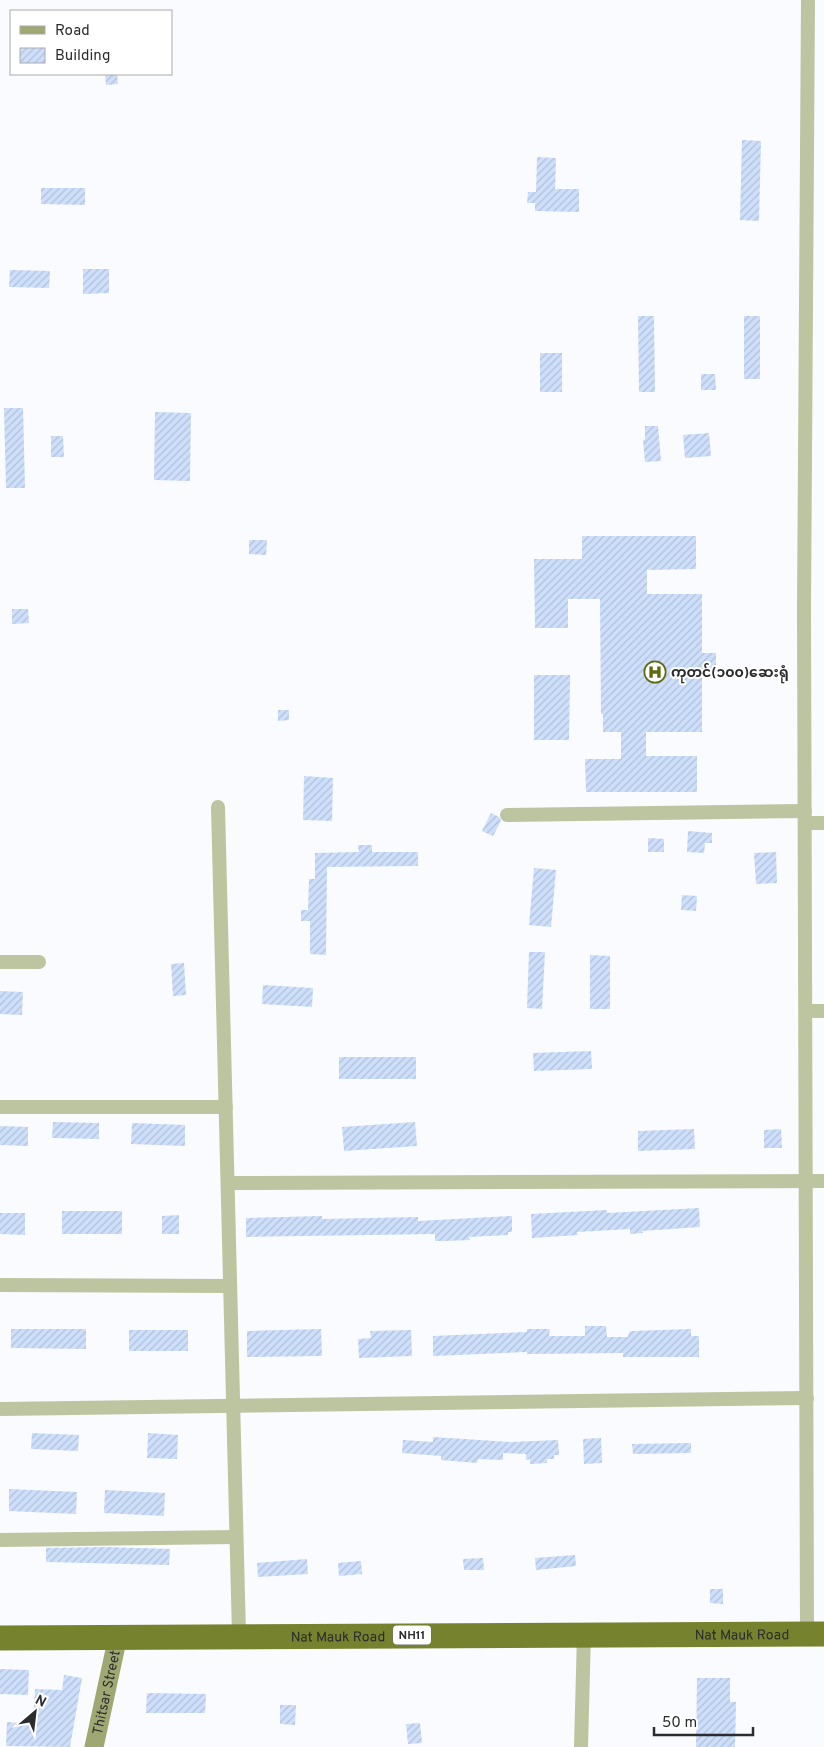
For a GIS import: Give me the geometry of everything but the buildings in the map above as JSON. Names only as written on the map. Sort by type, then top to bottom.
[{"type":"highway","name":"Nat Mauk Road","points":[[0,1638],[239,1635],[815,1634]]},
{"type":"street","points":[[808,0],[805,817],[806,1181],[807,1398],[815,1634]]},
{"type":"street","points":[[218,807],[239,1635]]},
{"type":"street","points":[[507,815],[805,817],[824,823]]},
{"type":"street","points":[[0,962],[38,962]]},
{"type":"street","points":[[806,1011],[824,1011]]},
{"type":"street","points":[[0,1107],[226,1107]]},
{"type":"street","points":[[228,1183],[824,1181]]},
{"type":"street","points":[[0,1285],[230,1286]]},
{"type":"street","points":[[0,1409],[807,1398]]},
{"type":"street","points":[[0,1540],[236,1537]]},
{"type":"street","points":[[581,1747],[584,1634]]},
{"type":"street","name":"Thitsar Street","points":[[94,1747],[118,1636]]},
{"type":"place","name":"ကုတင်(၁၀၀)ဆေးရုံ","points":[[655,672]]}]
